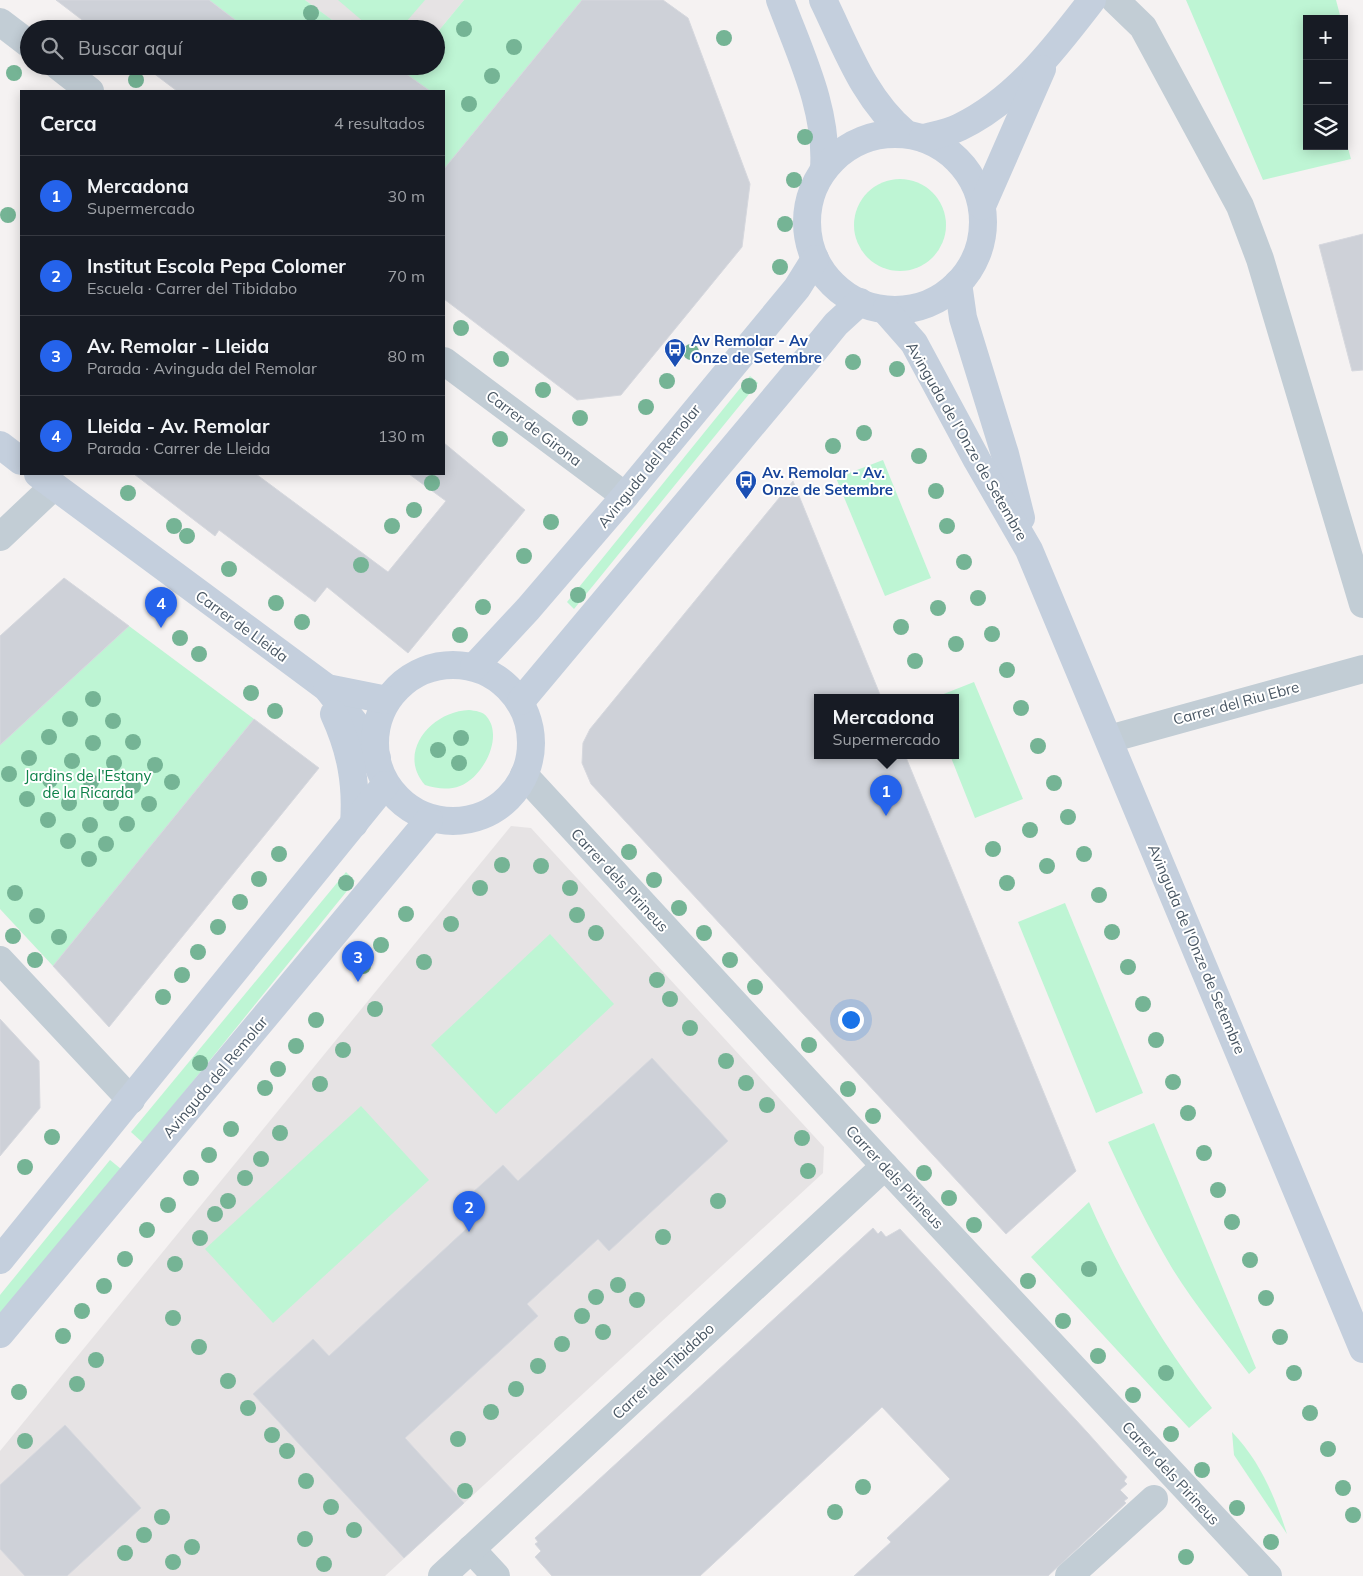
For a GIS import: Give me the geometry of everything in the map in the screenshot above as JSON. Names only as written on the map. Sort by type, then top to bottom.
[{"type":"street","points":[[780,0],[818,103],[824,131],[824,169]]},
{"type":"street","points":[[823,0],[870,95],[887,118],[914,136],[944,148],[961,163],[973,182],[982,206],[983,230],[977,253],[966,274],[958,283],[930,303],[906,309],[872,306],[842,291],[826,276],[815,259],[809,239],[807,218],[811,196],[824,169],[835,157],[854,143],[876,135],[914,136],[958,128],[992,108],[1046,61],[1092,0]]},
{"type":"street","points":[[1115,0],[1143,27],[1240,206],[1260,259],[1363,604]]},
{"type":"street","points":[[0,22],[20,37]]},
{"type":"street","points":[[982,206],[1046,61]]},
{"type":"street","points":[[70,75],[89,90]]},
{"type":"street","name":"Avinguda del Remolar","points":[[474,667],[528,610],[625,496],[797,288],[815,259]]},
{"type":"street","name":"Avinguda de l'Onze de Setembre","points":[[958,283],[963,318],[1005,454],[1029,550]]},
{"type":"street","points":[[521,701],[836,324],[872,306]]},
{"type":"street","name":"Avinguda de l'Onze de Setembre","points":[[872,306],[914,343],[977,460],[1029,550],[1363,1349]]},
{"type":"street","name":"Carrer de Girona","points":[[445,362],[625,496]]},
{"type":"street","points":[[0,445],[20,460]]},
{"type":"street","points":[[0,537],[46,480]]},
{"type":"street","name":"Carrer de Lleida","points":[[46,480],[327,688],[360,730],[377,758]]},
{"type":"street","points":[[286,659],[314,684],[332,710],[346,739],[352,763],[356,797],[354,824]]},
{"type":"street","points":[[448,664],[474,667],[502,682],[521,701],[528,721],[531,748],[524,775],[512,795],[490,812],[465,821],[429,820],[402,804],[385,785],[377,758],[374,737],[380,710],[404,681],[427,670],[448,664]]},
{"type":"street","name":"Carrer del Riu Ebre","points":[[1109,739],[1363,669]]},
{"type":"street","name":"Carrer de Lleida","points":[[327,688],[387,700]]},
{"type":"street","name":"Carrer dels Pirineus","points":[[524,775],[885,1166],[1268,1576]]},
{"type":"street","points":[[0,1260],[132,1100],[385,785]]},
{"type":"street","name":"Avinguda del Remolar","points":[[0,1334],[429,820]]},
{"type":"street","points":[[0,960],[132,1100]]},
{"type":"street","name":"Carrer del Tibidabo","points":[[442,1576],[885,1166]]},
{"type":"street","points":[[1069,1576],[1154,1499]]},
{"type":"street","points":[[471,1549],[496,1576]]},
{"type":"shaded area","points":[[305,0],[464,0],[445,23],[445,20],[332,20]]},
{"type":"shaded area","points":[[511,826],[531,828],[824,1147],[823,1173],[385,1576],[0,1576],[0,1451]]},
{"type":"green space","points":[[209,0],[305,0],[332,20],[235,20]]},
{"type":"green space","points":[[338,0],[425,0],[408,20],[361,20]]},
{"type":"green space","points":[[464,0],[582,0],[445,168],[445,90],[390,90],[402,75],[445,75],[445,23]]},
{"type":"green space","points":[[1186,0],[1336,0],[1340,15],[1303,15],[1303,150],[1348,150],[1348,148],[1351,159],[1263,180]]},
{"type":"green space","points":[[900,179],[917,183],[932,193],[942,208],[946,225],[942,242],[932,257],[917,267],[900,271],[883,267],[868,257],[858,242],[854,225],[858,208],[868,193],[883,183]]},
{"type":"green space","points":[[750,376],[758,383],[574,609],[567,602]]},
{"type":"green space","points":[[883,460],[931,578],[885,596],[836,478]]},
{"type":"green space","name":"Jardins de l'Estany de la Ricarda","points":[[129,626],[254,719],[53,966],[0,909],[0,745]]},
{"type":"green space","points":[[974,682],[1023,799],[975,818],[952,759],[959,759],[959,694],[944,694]]},
{"type":"green space","points":[[469,710],[483,714],[492,726],[492,746],[483,766],[468,782],[460,786],[443,789],[425,785],[417,772],[414,759],[416,747],[422,736],[431,725],[442,718],[455,712]]},
{"type":"green space","points":[[346,872],[355,881],[143,1143],[131,1132]]},
{"type":"green space","points":[[1065,903],[1143,1093],[1096,1113],[1018,922]]},
{"type":"green space","points":[[550,934],[614,1004],[496,1114],[431,1045]]},
{"type":"green space","points":[[361,1106],[429,1180],[273,1323],[205,1249]]},
{"type":"green space","points":[[1154,1123],[1256,1368],[1249,1374],[1172,1268],[1146,1222],[1108,1142]]},
{"type":"green space","points":[[110,1160],[121,1169],[0,1317],[0,1295]]},
{"type":"green space","points":[[1089,1202],[1115,1257],[1144,1309],[1176,1359],[1212,1408],[1189,1428],[1031,1257]]},
{"type":"green space","points":[[1232,1432],[1259,1467],[1287,1534],[1234,1455]]},
{"type":"building","points":[[56,0],[209,0],[235,20],[82,20]]},
{"type":"building","points":[[582,0],[663,0],[688,18],[750,184],[742,247],[621,395],[577,400],[445,300],[445,168]]},
{"type":"building","points":[[156,75],[408,75],[429,90],[176,90]]},
{"type":"building","points":[[1363,234],[1363,370],[1352,371],[1319,245]]},
{"type":"building","points":[[445,444],[525,510],[408,653],[327,587],[315,602],[219,530],[215,536],[135,475],[257,475],[388,572],[446,501],[410,475],[445,475]]},
{"type":"building","points":[[793,481],[880,694],[814,694],[814,759],[907,759],[1076,1171],[1006,1234],[591,784],[582,763],[583,743],[590,729]]},
{"type":"building","points":[[64,578],[129,626],[0,745],[0,636]]},
{"type":"building","points":[[254,719],[319,768],[109,1027],[53,966]]},
{"type":"building","points":[[0,1019],[39,1061],[40,1108],[0,1156]]},
{"type":"building","points":[[652,1058],[728,1141],[609,1251],[598,1239],[527,1304],[538,1316],[405,1438],[464,1503],[404,1558],[253,1394],[313,1339],[329,1356],[477,1219],[461,1203],[503,1165],[518,1181]]},
{"type":"building","points":[[873,1228],[878,1234],[881,1231],[886,1237],[900,1229],[1087,1432],[1127,1477],[1124,1481],[1127,1484],[1120,1490],[1128,1498],[1124,1501],[1126,1503],[1048,1576],[854,1576],[891,1542],[887,1538],[950,1479],[882,1407],[700,1576],[552,1576],[535,1557],[541,1551],[535,1544],[538,1542],[535,1538]]},
{"type":"building","points":[[65,1425],[141,1508],[67,1576],[25,1576],[0,1549],[0,1485]]},
{"type":"place","name":"Av Remolar - Av Onze de Setembre","points":[[675,368]]},
{"type":"place","name":"Av. Remolar - Av. Onze de Setembre","points":[[746,500]]},
{"type":"place","name":"Lleida - Av. Remolar","points":[[161,628]]},
{"type":"place","name":"Mercadona","points":[[886,816]]},
{"type":"place","name":"Av. Remolar - Lleida","points":[[358,982]]},
{"type":"place","name":"Institut Escola Pepa Colomer","points":[[469,1232]]}]
